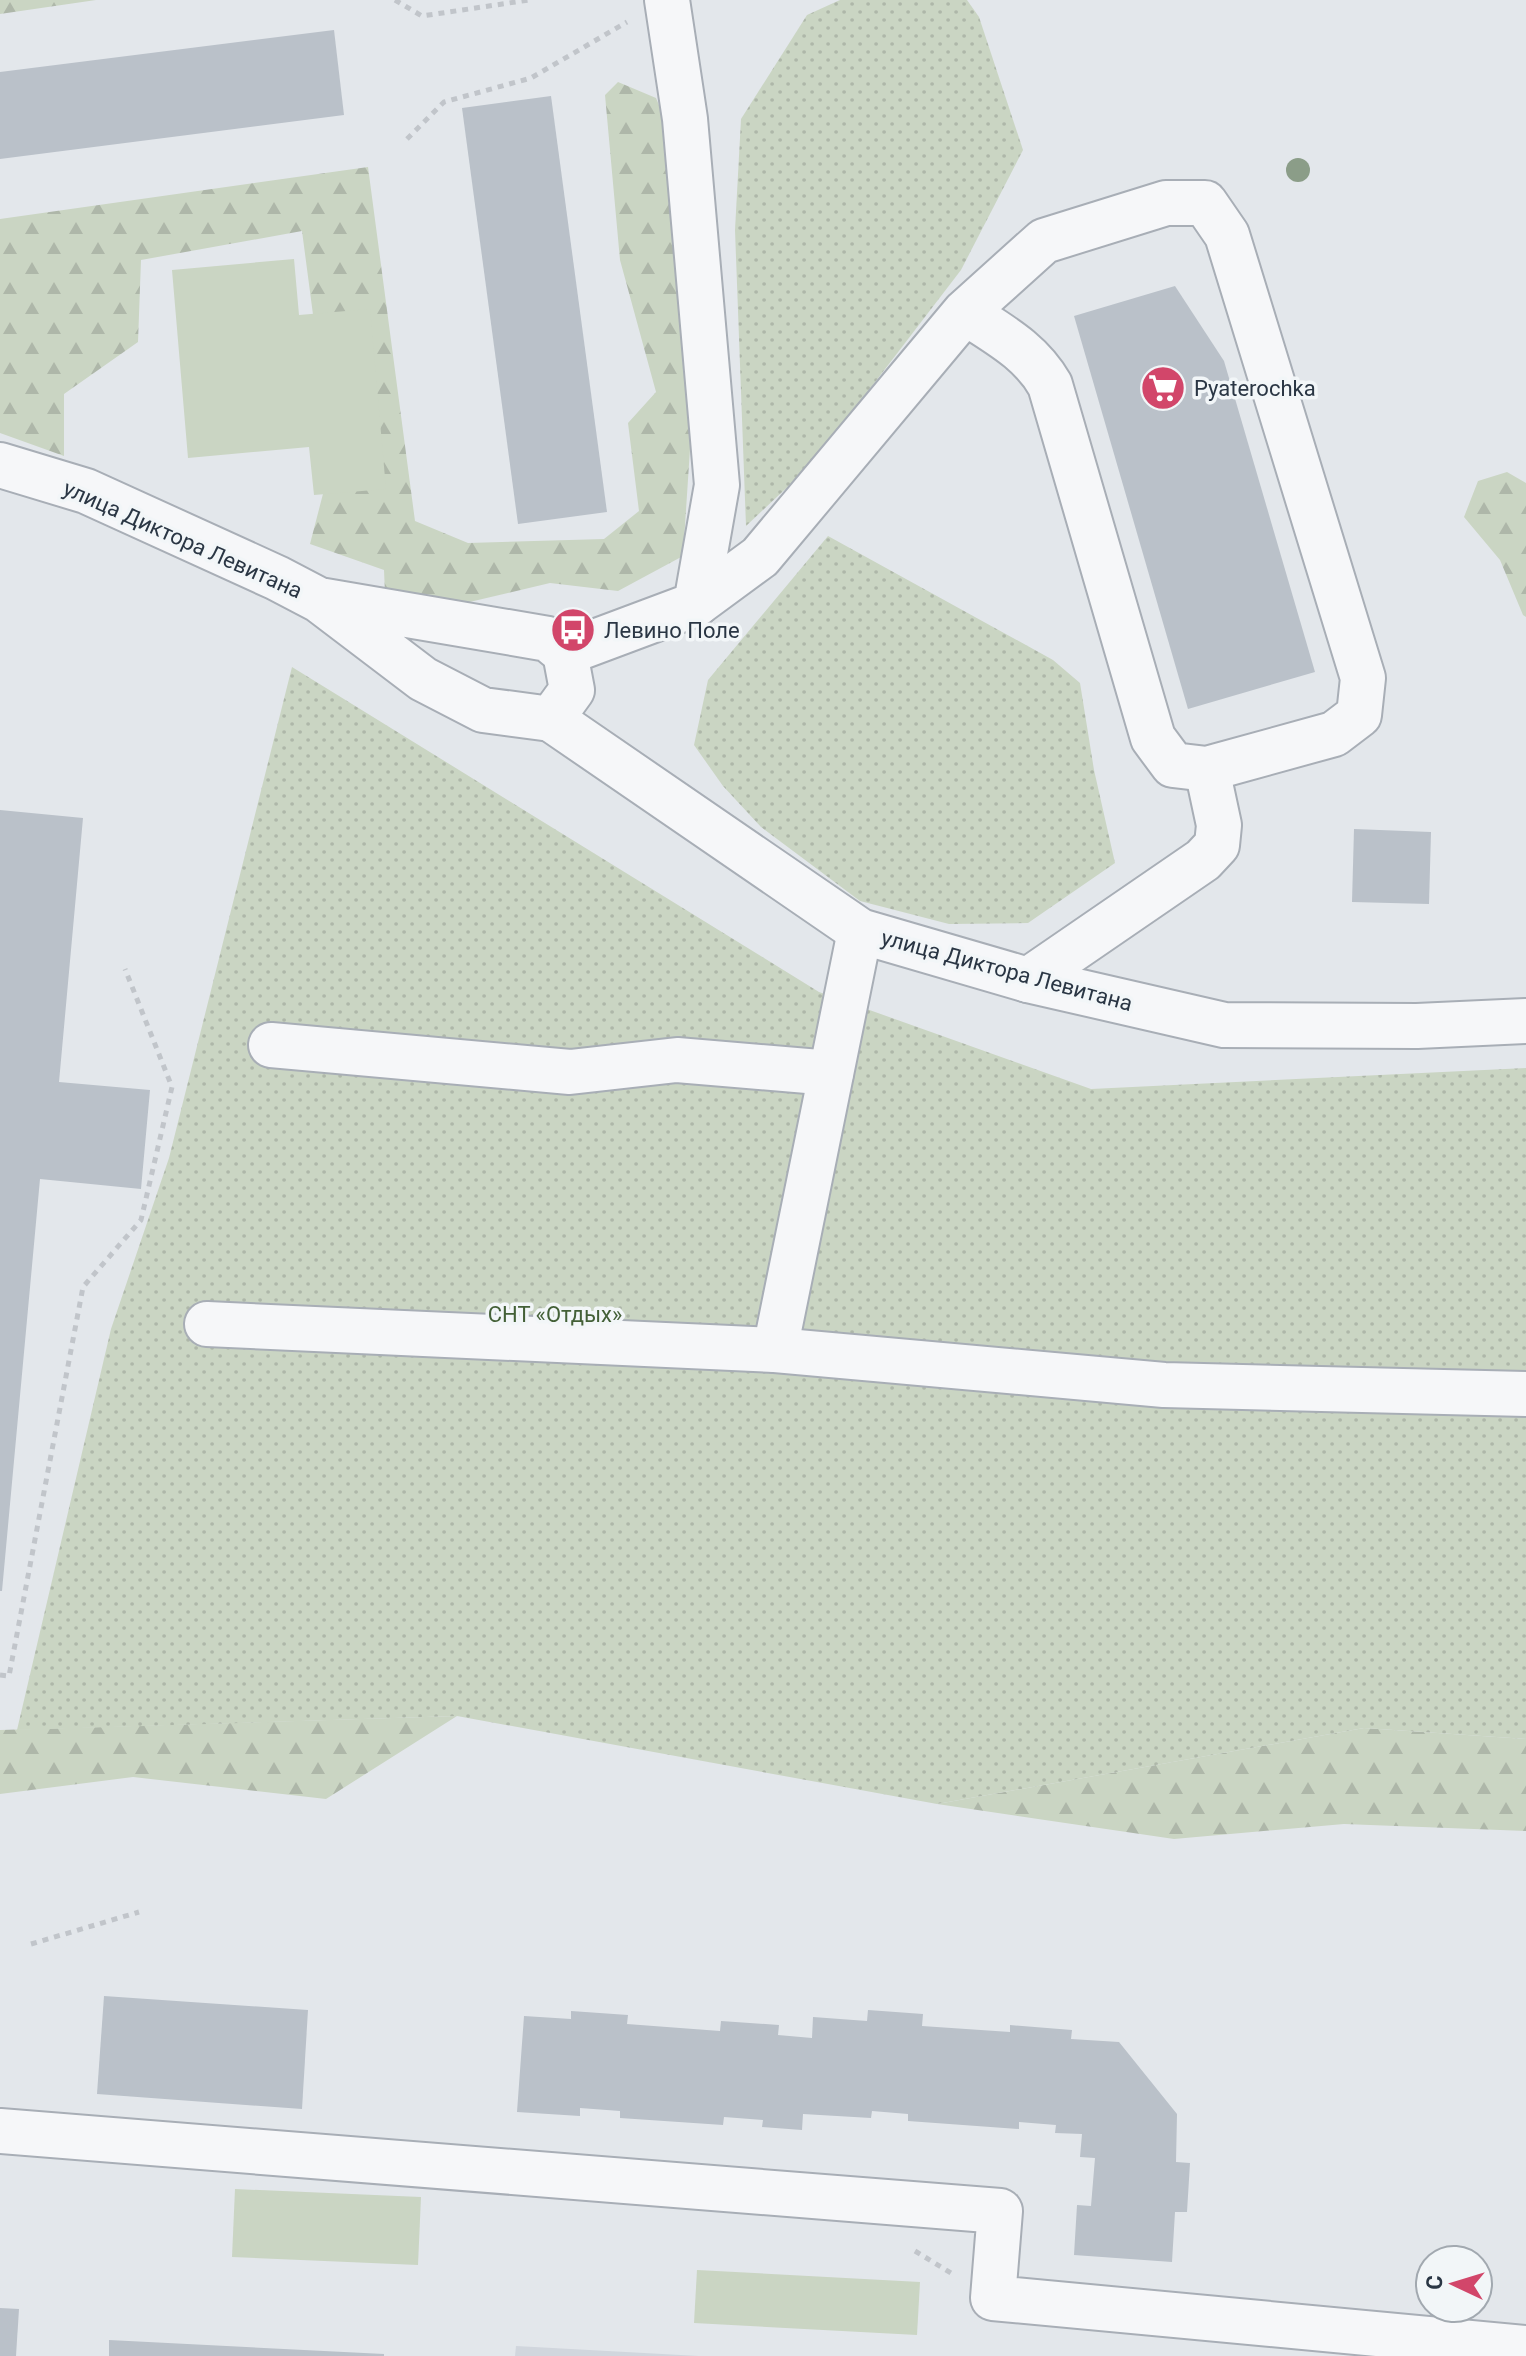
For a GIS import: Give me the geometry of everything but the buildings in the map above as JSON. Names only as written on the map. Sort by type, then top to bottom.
[{"type":"street","points":[[653,8],[685,119],[717,485],[696,604]]},
{"type":"street","points":[[551,719],[572,690],[565,653],[696,604],[760,557],[965,312],[1044,241],[1166,203],[1205,203],[1227,235],[1363,678],[1359,715],[1334,734],[1207,769],[1173,765],[1153,738],[1050,385],[1039,366],[1022,349],[965,312]]},
{"type":"street","name":"улица Диктора Левитана","points":[[1,466],[86,491],[319,600],[423,679],[483,710],[551,719],[860,931],[1028,980],[1224,1025],[1417,1026],[1526,1021]]},
{"type":"street","name":"улица Диктора Левитана","points":[[319,600],[548,639],[565,653]]},
{"type":"street","points":[[1028,980],[1203,860],[1217,845],[1219,825],[1207,769]]},
{"type":"street","points":[[775,1350],[860,931]]},
{"type":"street","points":[[271,1045],[570,1072],[677,1060],[831,1073]]},
{"type":"street","points":[[207,1324],[775,1350],[1164,1385],[1526,1394]]},
{"type":"street","points":[[0,2131],[1000,2211],[993,2298],[1526,2348]]},
{"type":"path","points":[[395,0],[422,16],[529,0]]},
{"type":"path","points":[[407,139],[444,102],[531,78],[653,8]]},
{"type":"path","points":[[0,1675],[9,1676],[83,1287],[141,1220],[172,1087],[125,969]]},
{"type":"path","points":[[31,1944],[139,1912]]},
{"type":"shaded area","points":[[516,2346],[699,2356],[515,2356]]},
{"type":"green space","points":[[0,0],[96,0],[0,14]]},
{"type":"green space","points":[[840,0],[967,0],[979,17],[1023,150],[961,270],[813,463],[746,526],[735,230],[741,119],[807,15]]},
{"type":"green space","points":[[618,82],[656,98],[672,136],[694,388],[683,556],[618,591],[550,583],[427,612],[385,594],[384,570],[310,544],[332,459],[302,231],[141,260],[138,342],[64,394],[64,456],[0,433],[0,219],[368,167],[415,521],[468,543],[604,539],[639,511],[628,423],[656,392],[620,260],[605,95]]},
{"type":"green space","points":[[294,259],[299,315],[370,309],[386,489],[314,495],[309,447],[188,458],[172,270]]},
{"type":"green space","points":[[1507,472],[1526,483],[1526,617],[1500,560],[1464,517],[1478,481]]},
{"type":"green space","points":[[828,536],[1053,660],[1080,683],[1094,770],[1115,863],[1028,923],[949,924],[860,901],[761,827],[723,786],[694,745],[708,680]]},
{"type":"green space","name":"СНТ «Отдых»","points":[[292,667],[819,992],[1091,1089],[1526,1068],[1526,1739],[1364,1728],[937,1804],[457,1716],[17,1730],[111,1329],[169,1158]]},
{"type":"green space","points":[[457,1716],[326,1799],[133,1777],[0,1794],[0,1730]]},
{"type":"green space","points":[[1364,1728],[1526,1739],[1526,1831],[1344,1824],[1174,1839],[937,1804]]},
{"type":"green space","points":[[235,2189],[421,2197],[418,2265],[232,2257]]},
{"type":"green space","points":[[697,2270],[920,2282],[917,2335],[694,2323]]},
{"type":"place","name":"Pyaterochka","points":[[1163,388]]},
{"type":"place","name":"Левино Поле","points":[[573,630]]}]
